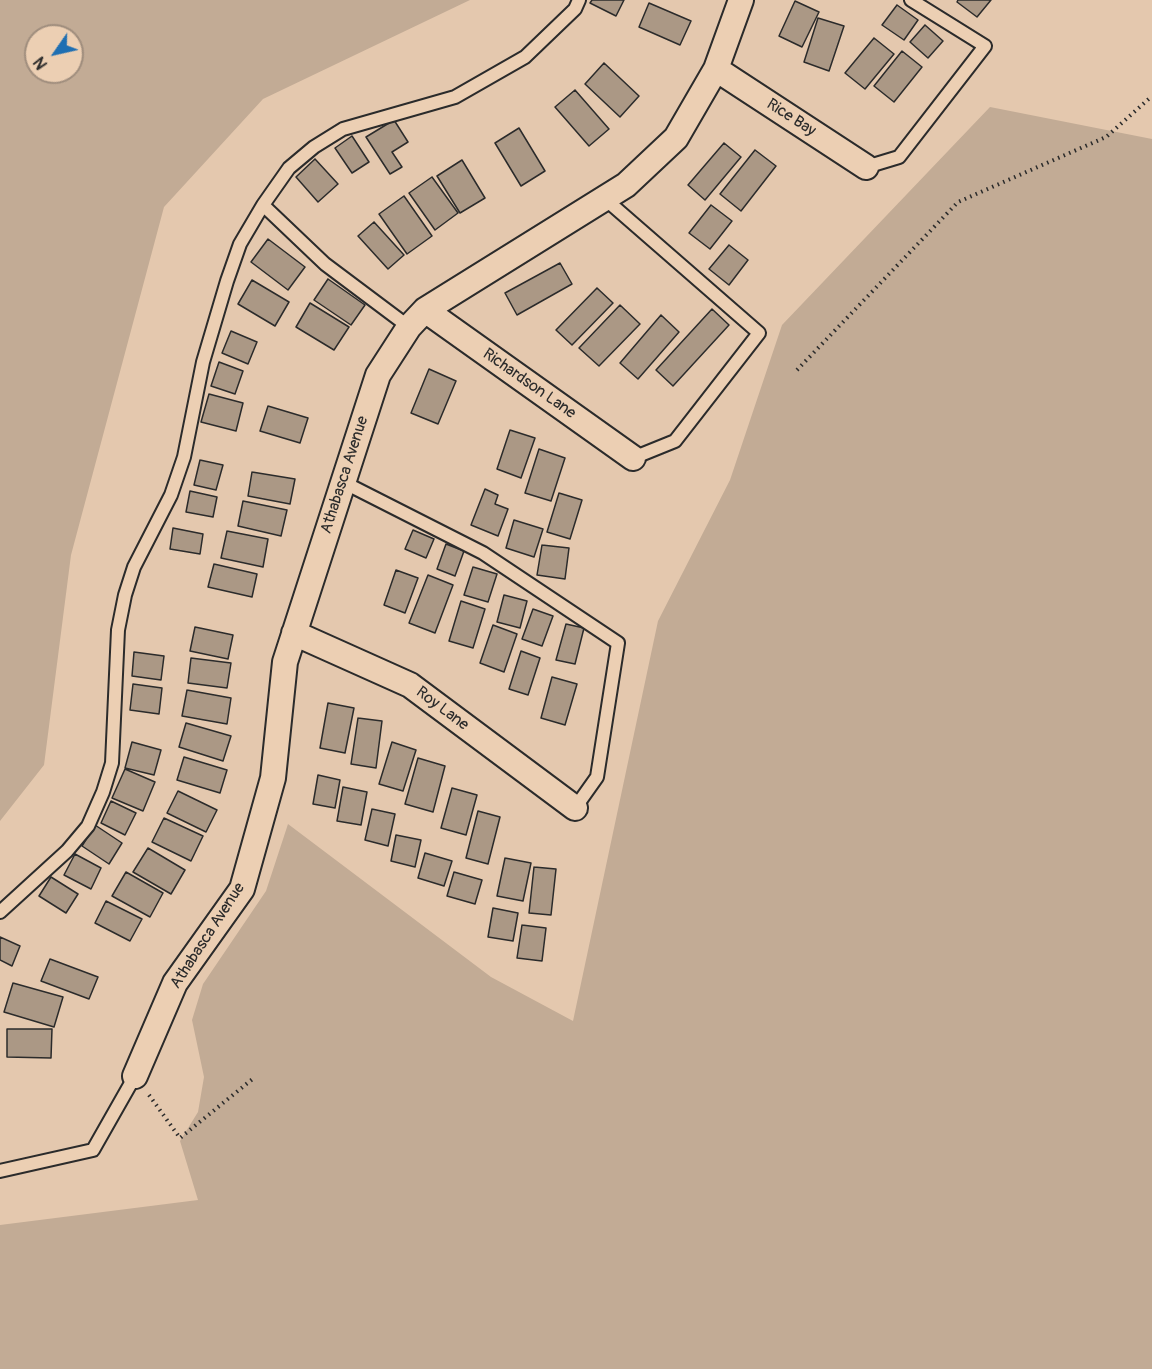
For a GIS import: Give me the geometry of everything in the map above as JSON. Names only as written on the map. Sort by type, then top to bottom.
[{"type":"street","name":"Athabasca Avenue","points":[[135,1076],[175,983],[242,889],[273,778],[285,662],[378,375],[417,319],[626,185],[676,138],[716,69],[741,0]]},
{"type":"street","name":"Rice Bay","points":[[716,69],[866,167]]},
{"type":"street","name":"Richardson Lane","points":[[417,319],[633,458]]},
{"type":"street","name":"Roy Lane","points":[[294,633],[410,685],[575,808]]},
{"type":"lane","points":[[0,912],[67,851],[88,826],[103,792],[112,763],[117,649],[125,595],[134,567],[174,486],[184,457],[203,362],[226,281],[240,244],[263,205],[289,168],[314,147],[343,129],[455,97],[525,57],[575,9],[579,0]]},
{"type":"lane","points":[[866,167],[899,157],[985,46],[911,0]]},
{"type":"lane","points":[[604,198],[759,333],[675,441],[633,458]]},
{"type":"lane","points":[[263,205],[325,264],[417,319]]},
{"type":"lane","points":[[343,482],[483,553],[618,643],[597,777],[575,808]]},
{"type":"lane","points":[[0,1171],[93,1150],[135,1076]]},
{"type":"path","points":[[797,370],[958,202],[1106,137],[1152,96]]},
{"type":"path","points":[[135,1076],[180,1138],[255,1077]]},
{"type":"shaded area","points":[[0,0],[470,0],[263,99],[164,207],[71,555],[44,765],[0,821]]},
{"type":"shaded area","points":[[990,107],[1152,139],[1152,1369],[0,1369],[0,1225],[198,1200],[180,1141],[198,1112],[204,1077],[192,1020],[203,984],[266,891],[288,824],[491,977],[573,1021],[658,621],[730,480],[782,325]]},
{"type":"building","points":[[592,0],[624,0],[616,16],[590,3]]},
{"type":"building","points":[[958,0],[991,0],[977,17],[957,2]]},
{"type":"building","points":[[795,1],[819,12],[802,47],[779,36]]},
{"type":"building","points":[[649,3],[691,21],[680,45],[639,27]]},
{"type":"building","points":[[897,5],[918,20],[904,40],[882,25]]},
{"type":"building","points":[[818,18],[844,26],[829,71],[804,62]]},
{"type":"building","points":[[925,25],[943,41],[928,58],[910,42]]},
{"type":"building","points":[[874,38],[894,54],[865,89],[845,73]]},
{"type":"building","points":[[902,51],[922,67],[894,102],[874,86]]},
{"type":"building","points":[[604,63],[639,96],[620,117],[585,84]]},
{"type":"building","points":[[575,90],[609,129],[589,146],[555,107]]},
{"type":"building","points":[[394,120],[408,142],[392,152],[402,167],[390,174],[366,137]]},
{"type":"building","points":[[519,128],[545,171],[521,186],[495,143]]},
{"type":"building","points":[[352,136],[369,162],[352,173],[335,148]]},
{"type":"building","points":[[724,143],[741,157],[705,200],[688,185]]},
{"type":"building","points":[[755,150],[776,166],[741,211],[720,194]]},
{"type":"building","points":[[315,159],[338,184],[318,202],[296,177]]},
{"type":"building","points":[[462,160],[485,198],[460,213],[437,176]]},
{"type":"building","points":[[432,177],[458,213],[435,230],[409,193]]},
{"type":"building","points":[[404,196],[432,236],[407,254],[379,214]]},
{"type":"building","points":[[711,205],[732,221],[710,249],[689,233]]},
{"type":"building","points":[[374,222],[404,255],[388,269],[358,236]]},
{"type":"building","points":[[268,239],[305,267],[288,290],[251,262]]},
{"type":"building","points":[[729,245],[748,260],[729,285],[709,269]]},
{"type":"building","points":[[560,263],[572,284],[517,315],[505,293]]},
{"type":"building","points":[[328,279],[365,305],[351,325],[314,300]]},
{"type":"building","points":[[252,280],[289,302],[275,326],[238,304]]},
{"type":"building","points":[[597,288],[613,303],[572,345],[556,330]]},
{"type":"building","points":[[310,303],[349,327],[334,350],[296,327]]},
{"type":"building","points":[[620,305],[640,324],[599,366],[579,348]]},
{"type":"building","points":[[712,309],[729,325],[673,386],[656,370]]},
{"type":"building","points":[[661,315],[679,332],[638,379],[620,363]]},
{"type":"building","points":[[231,331],[257,342],[248,364],[222,353]]},
{"type":"building","points":[[219,362],[243,371],[235,394],[211,386]]},
{"type":"building","points":[[429,369],[456,381],[438,424],[411,413]]},
{"type":"building","points":[[209,394],[243,403],[236,431],[201,422]]},
{"type":"building","points":[[268,406],[308,418],[300,443],[260,431]]},
{"type":"building","points":[[510,430],[535,438],[521,478],[497,469]]},
{"type":"building","points":[[539,449],[565,458],[551,501],[525,493]]},
{"type":"building","points":[[200,460],[223,465],[216,490],[194,485]]},
{"type":"building","points":[[252,472],[295,479],[290,504],[248,496]]},
{"type":"building","points":[[485,489],[498,495],[495,504],[508,509],[498,536],[471,525]]},
{"type":"building","points":[[190,491],[217,497],[213,517],[186,512]]},
{"type":"building","points":[[559,493],[582,500],[570,539],[547,532]]},
{"type":"building","points":[[243,501],[287,510],[281,536],[238,526]]},
{"type":"building","points":[[514,520],[543,529],[534,557],[506,548]]},
{"type":"building","points":[[173,528],[203,534],[200,554],[170,549]]},
{"type":"building","points":[[413,530],[434,539],[426,558],[405,549]]},
{"type":"building","points":[[227,531],[268,539],[263,567],[221,558]]},
{"type":"building","points":[[446,544],[464,551],[455,576],[437,569]]},
{"type":"building","points":[[542,545],[569,548],[565,579],[537,575]]},
{"type":"building","points":[[214,564],[257,574],[252,597],[208,587]]},
{"type":"building","points":[[473,567],[497,574],[488,602],[464,595]]},
{"type":"building","points":[[396,570],[418,578],[405,613],[384,605]]},
{"type":"building","points":[[428,575],[453,585],[435,633],[409,623]]},
{"type":"building","points":[[504,595],[527,601],[520,628],[497,622]]},
{"type":"building","points":[[461,601],[485,609],[473,648],[449,641]]},
{"type":"building","points":[[533,609],[553,616],[542,646],[522,639]]},
{"type":"building","points":[[566,624],[584,628],[575,664],[556,660]]},
{"type":"building","points":[[493,625],[517,634],[504,672],[480,663]]},
{"type":"building","points":[[195,627],[233,635],[228,659],[190,651]]},
{"type":"building","points":[[521,651],[540,658],[528,695],[509,689]]},
{"type":"building","points":[[134,652],[164,656],[161,680],[132,676]]},
{"type":"building","points":[[191,658],[231,663],[227,688],[188,683]]},
{"type":"building","points":[[552,677],[577,684],[565,725],[541,718]]},
{"type":"building","points":[[133,684],[162,688],[159,714],[130,710]]},
{"type":"building","points":[[187,690],[231,698],[227,724],[182,716]]},
{"type":"building","points":[[328,703],[354,708],[345,753],[320,748]]},
{"type":"building","points":[[358,718],[382,721],[376,768],[351,764]]},
{"type":"building","points":[[186,723],[231,736],[223,761],[179,747]]},
{"type":"building","points":[[132,742],[161,750],[154,775],[125,768]]},
{"type":"building","points":[[392,742],[416,750],[403,791],[379,784]]},
{"type":"building","points":[[184,757],[227,770],[220,793],[177,780]]},
{"type":"building","points":[[418,758],[445,766],[433,812],[405,804]]},
{"type":"building","points":[[125,769],[155,782],[143,811],[112,798]]},
{"type":"building","points":[[318,775],[340,780],[335,808],[313,804]]},
{"type":"building","points":[[343,787],[367,792],[361,825],[337,821]]},
{"type":"building","points":[[452,788],[477,795],[466,835],[441,828]]},
{"type":"building","points":[[178,791],[217,810],[206,832],[167,813]]},
{"type":"building","points":[[111,801],[136,813],[125,835],[101,823]]},
{"type":"building","points":[[372,809],[395,814],[388,846],[365,840]]},
{"type":"building","points":[[478,811],[500,817],[488,864],[466,858]]},
{"type":"building","points":[[164,818],[203,836],[191,861],[152,842]]},
{"type":"building","points":[[95,825],[122,843],[109,864],[82,846]]},
{"type":"building","points":[[396,835],[421,840],[415,867],[391,861]]},
{"type":"building","points":[[148,848],[185,870],[171,894],[133,872]]},
{"type":"building","points":[[425,853],[452,861],[444,886],[418,878]]},
{"type":"building","points":[[75,854],[101,868],[91,889],[64,875]]},
{"type":"building","points":[[505,858],[531,863],[523,901],[497,896]]},
{"type":"building","points":[[534,867],[556,869],[551,915],[529,913]]},
{"type":"building","points":[[126,872],[163,893],[150,917],[112,896]]},
{"type":"building","points":[[454,872],[482,880],[475,904],[447,896]]},
{"type":"building","points":[[51,877],[78,894],[66,913],[39,896]]},
{"type":"building","points":[[106,901],[142,919],[130,941],[95,923]]},
{"type":"building","points":[[493,908],[518,913],[513,941],[488,937]]},
{"type":"building","points":[[522,925],[546,928],[542,961],[517,958]]},
{"type":"building","points":[[0,937],[20,946],[12,966],[0,960]]},
{"type":"building","points":[[50,959],[98,977],[89,999],[41,981]]},
{"type":"building","points":[[13,983],[63,997],[54,1027],[4,1012]]},
{"type":"building","points":[[7,1029],[52,1029],[51,1058],[7,1057]]}]
